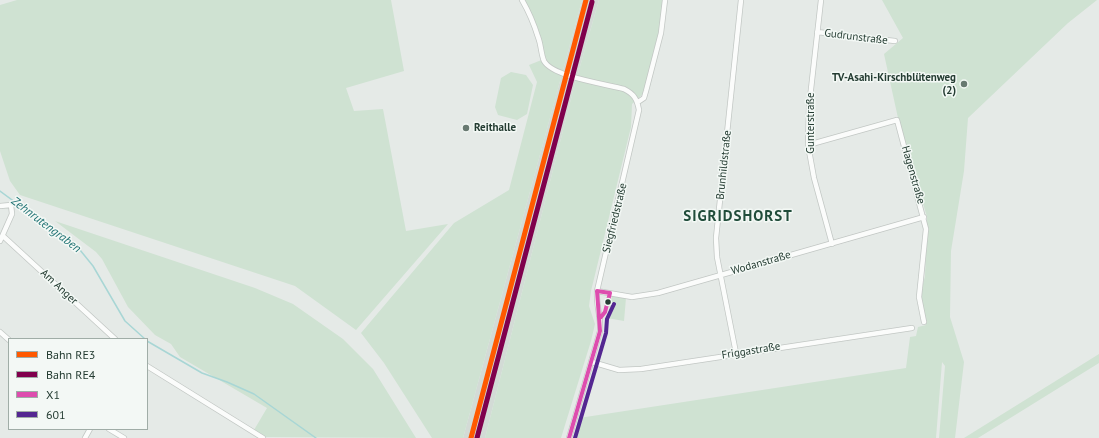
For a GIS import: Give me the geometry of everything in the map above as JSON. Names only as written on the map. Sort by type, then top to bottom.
[{"type":"street","points":[[522,0],[530,13],[539,38],[544,59],[550,68],[563,75],[624,89],[632,93],[638,102]]},
{"type":"street","name":"Siegfriedstraße","points":[[568,438],[592,362],[600,331],[601,316],[597,301],[597,291],[638,118],[638,102],[644,98],[661,33],[665,0]]},
{"type":"street","name":"Brunhildstraße","points":[[736,353],[720,275],[716,238],[741,0]]},
{"type":"street","name":"Gunterstraße","points":[[821,0],[809,107],[808,145],[814,178],[832,244]]},
{"type":"street","name":"Gudrunstraße","points":[[818,32],[894,41]]},
{"type":"street","name":"Hagenstraße","points":[[808,145],[897,120],[926,229],[919,297],[924,322]]},
{"type":"street","points":[[0,206],[11,206],[12,214],[0,241]]},
{"type":"street","name":"Wodanstraße","points":[[597,291],[632,297],[658,293],[924,217]]},
{"type":"street","name":"Am Anger","points":[[3,236],[114,338]]},
{"type":"street","name":"Friggastraße","points":[[592,362],[619,370],[641,369],[736,353],[912,328]]},
{"type":"street","points":[[0,332],[8,339]]},
{"type":"street","points":[[148,367],[263,438]]},
{"type":"street","points":[[111,430],[124,438]]},
{"type":"shaded area","points":[[582,0],[599,0],[573,91],[485,438],[463,438]]},
{"type":"green space","points":[[17,0],[391,0],[404,71],[346,88],[354,111],[383,109],[406,231],[448,224],[356,330],[295,286],[20,195],[10,181],[0,151],[0,5]]},
{"type":"green space","points":[[522,0],[582,0],[463,438],[432,438],[384,363],[361,333],[454,223],[509,190],[537,82],[529,65],[544,59],[539,38]]},
{"type":"green space","points":[[599,0],[663,0],[659,33],[643,94],[632,104],[631,127],[591,291],[589,306],[595,324],[591,341],[561,438],[485,438],[573,91]]},
{"type":"green space","points":[[882,0],[1097,0],[1068,23],[968,118],[964,171],[951,251],[950,317],[964,362],[955,438],[939,438],[945,366],[942,362],[936,438],[573,438],[579,418],[906,368],[910,337],[916,336],[918,327],[926,325],[920,296],[925,276],[927,217],[898,118],[884,54],[903,38]]},
{"type":"green space","points":[[511,72],[526,75],[533,85],[527,114],[517,120],[498,115],[495,107],[501,78]]},
{"type":"green space","points":[[55,221],[255,288],[293,304],[343,339],[373,369],[416,438],[266,437],[254,430],[267,408],[180,357],[171,344],[155,335],[128,307],[102,259],[96,252]]},
{"type":"green space","points":[[612,296],[626,298],[624,321],[607,318]]},
{"type":"green space","points":[[1099,354],[1099,363],[978,438],[964,438]]},
{"type":"waterway","name":"Zehnrutengraben","points":[[0,191],[80,250],[93,266],[125,321],[144,338]]},
{"type":"waterway","name":"Zehnrutengraben","points":[[148,342],[202,373],[254,394],[316,438]]},
{"type":"rail line","name":"RE3","points":[[471,438],[586,0]]},
{"type":"rail line","name":"RE4","points":[[477,438],[592,2]]},
{"type":"transit line","name":"X1","points":[[569,438],[600,331],[597,291],[610,293],[605,312],[601,317]]},
{"type":"transit line","name":"601","points":[[575,438],[606,333],[607,319],[614,304]]},
{"type":"place","name":"TV-Asahi-Kirschblütenweg (2)","points":[[964,84]]},
{"type":"place","name":"Reithalle","points":[[466,128]]},
{"type":"district","name":"SIGRIDSHORST","points":[[738,217]]}]
